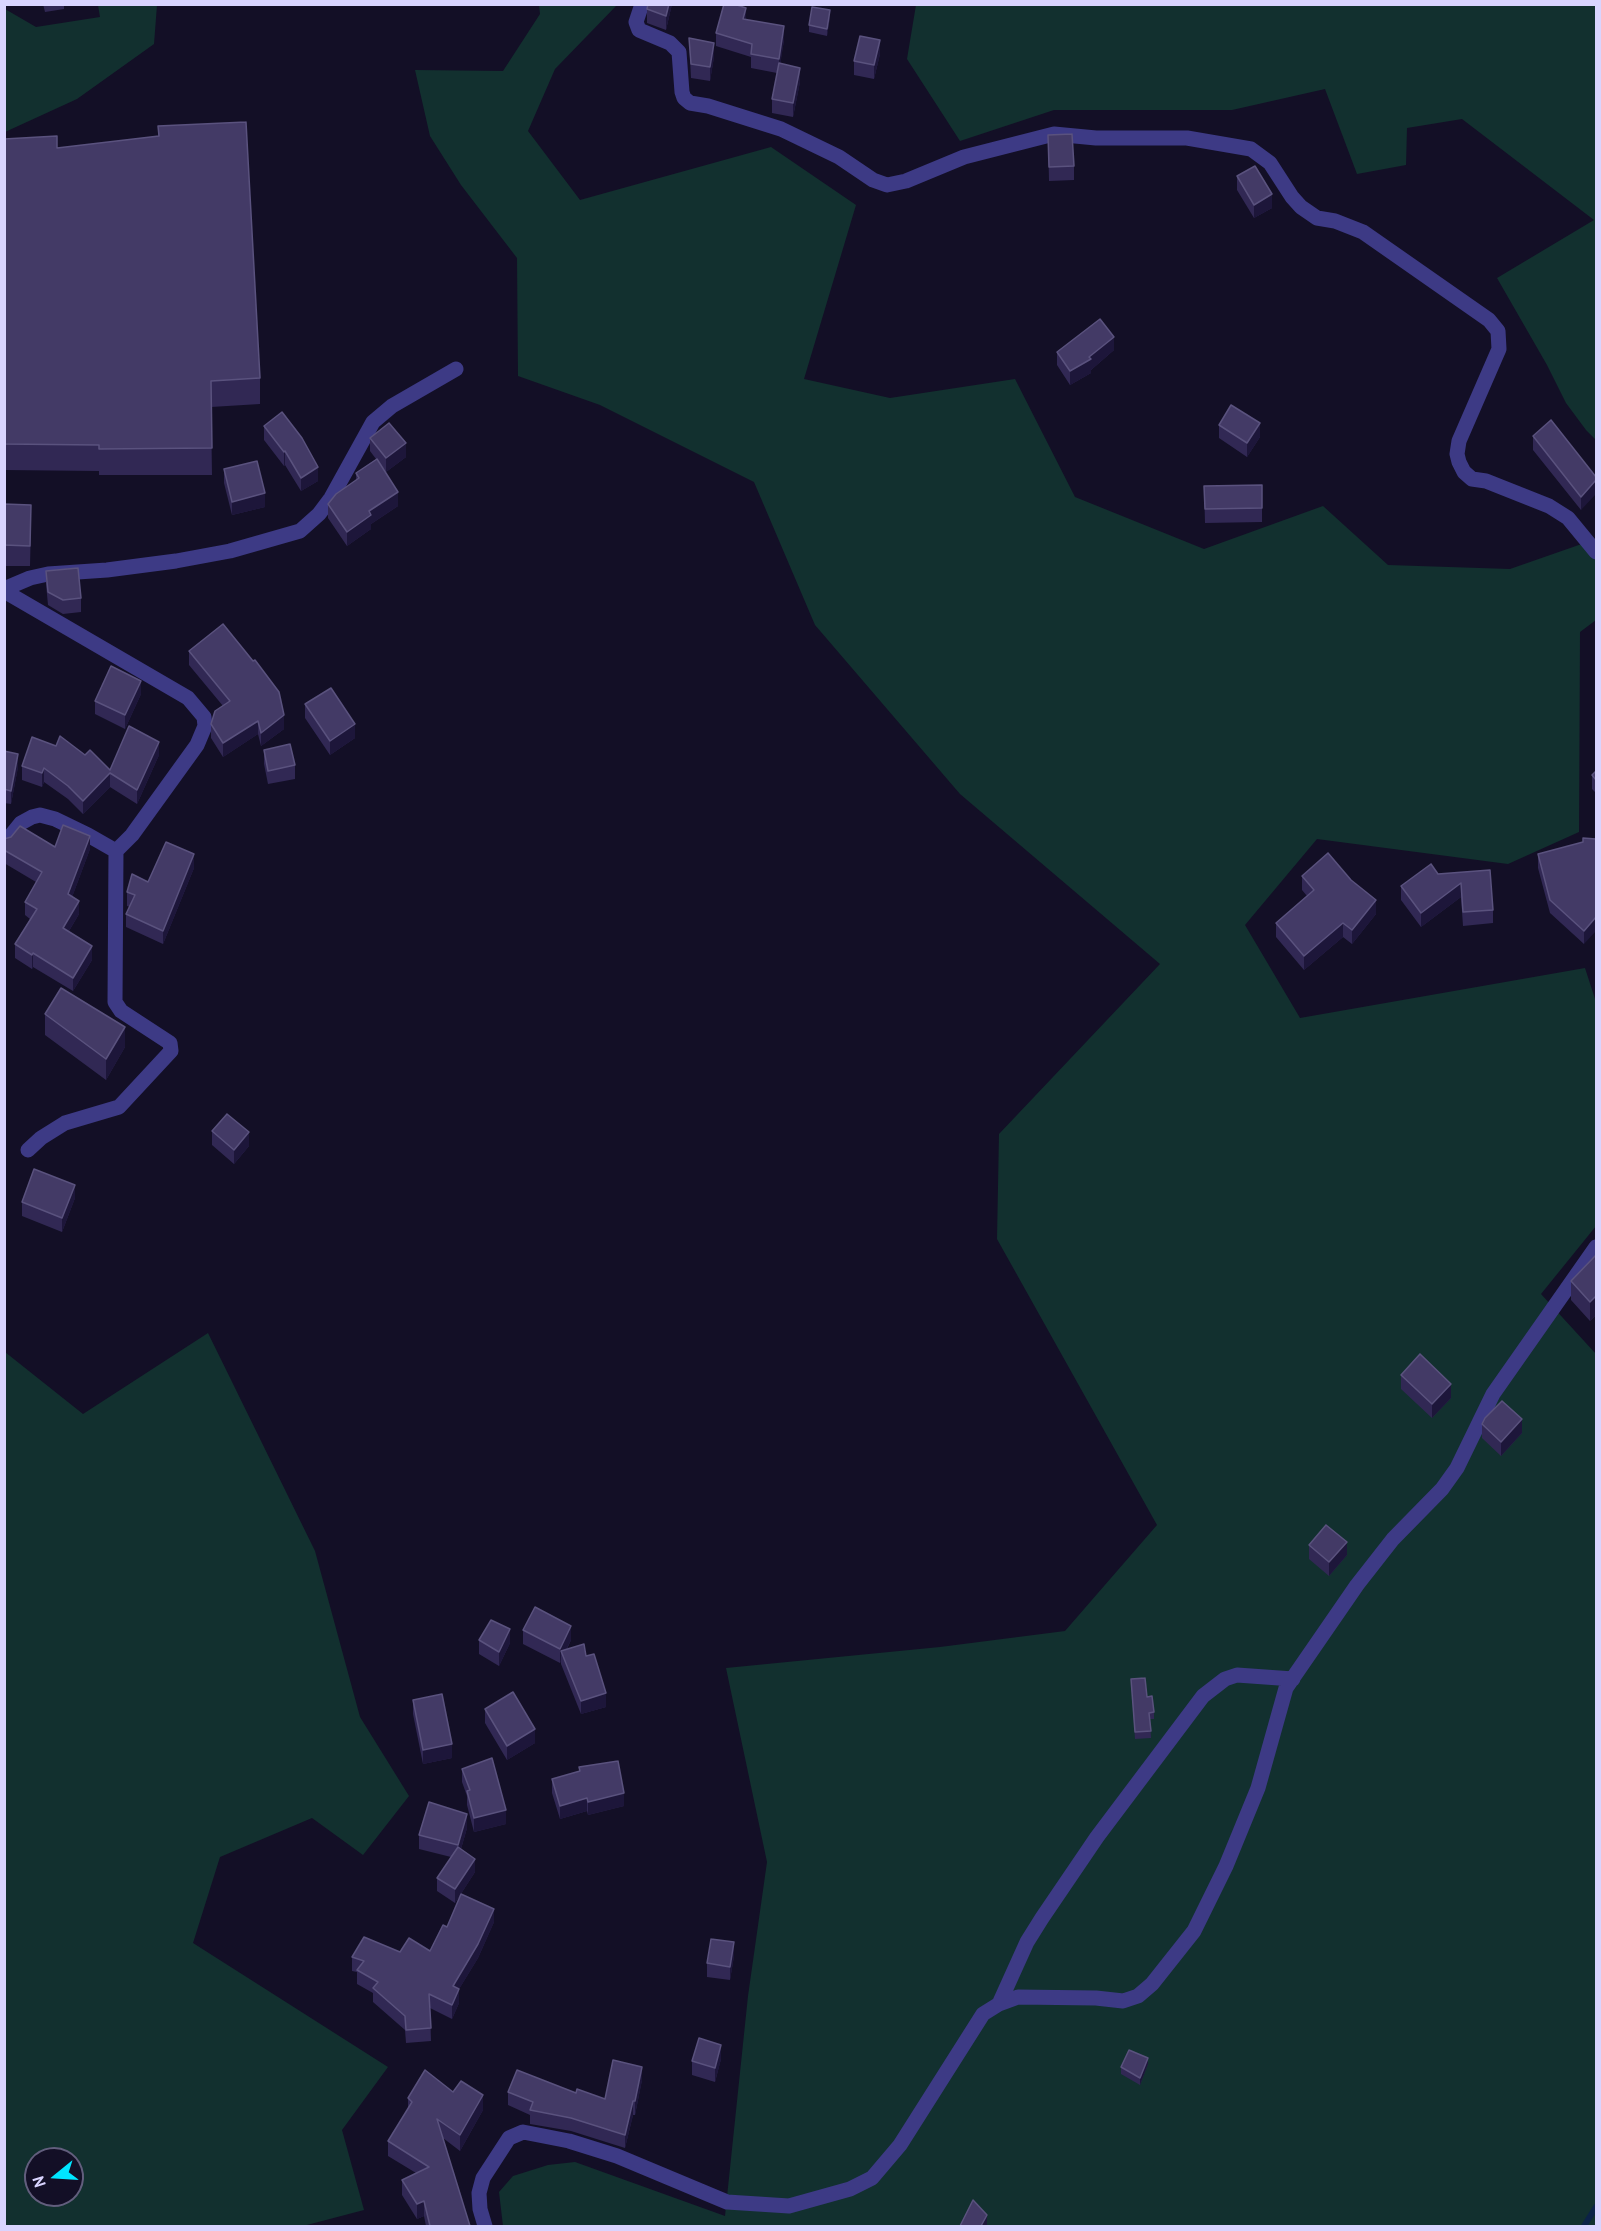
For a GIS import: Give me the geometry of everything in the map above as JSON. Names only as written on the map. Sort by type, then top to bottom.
[{"type":"street","points":[[642,4],[636,22],[639,30],[670,44],[679,52],[682,92],[684,98],[690,103],[708,106],[781,129],[839,157],[873,180],[887,185],[906,181],[964,157],[1054,134],[1096,138],[1187,138],[1251,149],[1270,163],[1301,207],[1317,218],[1335,221],[1363,232],[1489,320],[1498,332],[1499,349],[1459,441],[1457,454],[1459,462],[1464,472],[1472,479],[1485,481],[1549,506],[1568,518],[1596,552]]},
{"type":"street","points":[[4,590],[30,578],[48,574],[107,570],[176,561],[230,551],[300,531],[319,514],[331,498],[373,423],[393,406],[456,369]]},
{"type":"street","points":[[4,590],[188,698],[204,717],[205,726],[197,745],[132,835],[116,851],[115,1002],[121,1011],[170,1043],[171,1052],[119,1107],[65,1123],[41,1138],[28,1150]]},
{"type":"street","points":[[4,844],[21,823],[40,815],[55,819],[116,851]]},
{"type":"street","points":[[485,2226],[480,2209],[479,2193],[483,2178],[509,2139],[523,2132],[569,2141],[617,2156],[727,2202],[789,2206],[850,2189],[872,2178],[900,2145],[983,2014],[999,2004],[1018,1997],[1096,1998],[1123,2001],[1138,1996],[1152,1983],[1194,1931],[1208,1905],[1258,1788],[1281,1700],[1293,1679],[1357,1585],[1393,1539],[1443,1489],[1457,1467],[1493,1394],[1596,1247]]},
{"type":"street","points":[[999,2004],[1027,1942],[1041,1918],[1104,1828],[1203,1696],[1225,1679],[1237,1675],[1293,1679]]},
{"type":"green space","points":[[98,5],[157,5],[154,44],[77,99],[5,132],[5,9],[36,27],[100,17]]},
{"type":"green space","points":[[539,5],[617,5],[555,69],[528,131],[580,200],[771,147],[856,205],[804,379],[890,398],[1015,379],[1075,497],[1204,549],[1323,506],[1388,565],[1510,569],[1596,539],[1596,620],[1580,632],[1579,832],[1508,864],[1317,839],[1245,925],[1300,1018],[1585,968],[1596,1002],[1596,1226],[1541,1294],[1596,1354],[1596,2226],[503,2226],[499,2192],[513,2176],[548,2165],[575,2162],[725,2216],[748,1996],[767,1862],[726,1668],[940,1647],[1065,1631],[1157,1525],[997,1239],[999,1134],[1160,964],[960,794],[815,625],[754,482],[600,405],[518,376],[517,258],[461,185],[430,136],[415,70],[503,71],[540,14]]},
{"type":"green space","points":[[916,5],[1596,5],[1596,440],[1566,403],[1497,278],[1594,220],[1462,119],[1407,128],[1406,165],[1357,174],[1325,89],[1232,110],[1054,110],[960,141],[907,59]]},
{"type":"green space","points":[[208,1333],[315,1551],[360,1717],[409,1796],[363,1855],[312,1818],[220,1857],[193,1943],[388,2067],[342,2130],[364,2210],[303,2226],[5,2226],[5,1352],[83,1414]]},
{"type":"building","points":[[648,4],[669,4],[666,16],[647,9]]},
{"type":"building","points":[[724,4],[746,8],[743,19],[784,26],[779,59],[751,54],[752,44],[716,33]]},
{"type":"building","points":[[812,7],[830,10],[827,29],[809,25]]},
{"type":"building","points":[[860,36],[880,40],[874,65],[854,61]]},
{"type":"building","points":[[689,38],[714,43],[710,67],[691,64]]},
{"type":"building","points":[[779,63],[800,68],[793,103],[772,99]]},
{"type":"building","points":[[246,122],[260,378],[211,381],[212,448],[99,449],[99,445],[4,444],[4,139],[57,136],[57,148],[159,136],[158,126]]},
{"type":"building","points":[[1072,134],[1074,166],[1049,167],[1048,135]]},
{"type":"building","points":[[1255,166],[1272,194],[1254,205],[1237,176]]},
{"type":"building","points":[[1100,319],[1114,337],[1089,357],[1091,359],[1070,371],[1057,352]]},
{"type":"building","points":[[1231,405],[1260,423],[1247,443],[1219,425]]},
{"type":"building","points":[[282,412],[302,438],[318,467],[301,478],[285,451],[264,426]]},
{"type":"building","points":[[1551,420],[1596,477],[1581,497],[1533,436]]},
{"type":"building","points":[[389,423],[406,443],[386,458],[370,438]]},
{"type":"building","points":[[377,459],[398,492],[369,511],[371,515],[347,532],[328,504],[336,494],[359,478],[356,473]]},
{"type":"building","points":[[257,461],[265,493],[232,502],[224,469]]},
{"type":"building","points":[[1262,485],[1262,508],[1205,509],[1204,486]]},
{"type":"building","points":[[4,504],[31,505],[30,546],[4,545]]},
{"type":"building","points":[[78,568],[81,598],[63,600],[48,592],[46,571]]},
{"type":"building","points":[[223,624],[253,661],[255,660],[279,692],[284,715],[261,733],[258,721],[223,743],[211,724],[215,711],[230,701],[189,651]]},
{"type":"building","points":[[111,666],[141,681],[125,715],[95,701]]},
{"type":"building","points":[[331,688],[355,724],[330,741],[305,704]]},
{"type":"building","points":[[129,726],[159,742],[137,790],[110,773],[83,801],[44,768],[42,773],[22,766],[32,737],[56,746],[60,736],[85,755],[90,750],[110,770]]},
{"type":"building","points":[[290,744],[295,765],[268,771],[264,750]]},
{"type":"building","points":[[4,751],[18,754],[11,791],[4,789]]},
{"type":"building","points":[[63,825],[90,836],[68,894],[79,901],[63,928],[92,946],[73,978],[15,944],[37,909],[25,902],[42,872],[4,850],[4,839],[11,837],[20,826],[55,847]]},
{"type":"building","points":[[1583,838],[1596,839],[1596,917],[1584,931],[1550,900],[1538,854],[1583,842]]},
{"type":"building","points":[[166,842],[194,854],[163,931],[126,914],[135,895],[127,892],[132,874],[148,882]]},
{"type":"building","points":[[1328,853],[1351,880],[1376,900],[1352,930],[1343,923],[1304,956],[1276,923],[1314,890],[1302,876]]},
{"type":"building","points":[[1431,864],[1438,874],[1490,870],[1493,910],[1463,912],[1461,883],[1421,913],[1401,886]]},
{"type":"building","points":[[61,988],[125,1027],[106,1059],[45,1014]]},
{"type":"building","points":[[227,1114],[249,1132],[234,1150],[212,1131]]},
{"type":"building","points":[[34,1169],[75,1185],[62,1218],[22,1202]]},
{"type":"building","points":[[1596,1255],[1596,1296],[1590,1302],[1571,1281]]},
{"type":"building","points":[[1420,1354],[1451,1384],[1432,1404],[1401,1375]]},
{"type":"building","points":[[1502,1401],[1522,1419],[1501,1442],[1482,1424]]},
{"type":"building","points":[[1326,1525],[1347,1542],[1329,1562],[1309,1545]]},
{"type":"building","points":[[535,1607],[571,1626],[560,1649],[523,1630]]},
{"type":"building","points":[[491,1620],[510,1629],[499,1652],[479,1640]]},
{"type":"building","points":[[584,1644],[586,1656],[594,1654],[606,1693],[581,1701],[561,1651]]},
{"type":"building","points":[[1145,1678],[1147,1697],[1152,1696],[1154,1712],[1149,1713],[1151,1731],[1135,1732],[1131,1679]]},
{"type":"building","points":[[513,1692],[535,1729],[507,1746],[485,1709]]},
{"type":"building","points":[[442,1694],[452,1744],[423,1750],[413,1700]]},
{"type":"building","points":[[492,1758],[506,1810],[474,1818],[467,1791],[470,1790],[462,1769]]},
{"type":"building","points":[[618,1761],[624,1793],[588,1802],[587,1798],[560,1806],[552,1779],[580,1771],[579,1767]]},
{"type":"building","points":[[429,1802],[467,1814],[458,1845],[419,1835]]},
{"type":"building","points":[[458,1847],[475,1859],[455,1889],[437,1878]]},
{"type":"building","points":[[461,1894],[494,1909],[478,1944],[453,1986],[459,1989],[452,2005],[429,1994],[431,2028],[406,2030],[405,2016],[373,1988],[378,1982],[357,1970],[364,1961],[352,1957],[364,1937],[400,1952],[409,1938],[430,1951],[443,1925],[447,1927]]},
{"type":"building","points":[[711,1939],[734,1942],[730,1967],[707,1963]]},
{"type":"building","points":[[699,2038],[721,2045],[715,2068],[692,2061]]},
{"type":"building","points":[[1129,2050],[1148,2058],[1140,2078],[1121,2067]]},
{"type":"building","points":[[613,2060],[642,2067],[625,2135],[571,2118],[530,2110],[533,2102],[508,2092],[517,2070],[576,2093],[577,2089],[605,2099]]},
{"type":"building","points":[[425,2070],[453,2092],[461,2081],[483,2095],[460,2135],[437,2119],[470,2226],[430,2226],[424,2201],[417,2204],[402,2180],[429,2167],[388,2141],[412,2102],[408,2098]]},
{"type":"building","points":[[973,2200],[987,2215],[981,2226],[960,2226]]},
{"type":"waterway","points":[[1584,2226],[1596,2207]]}]
